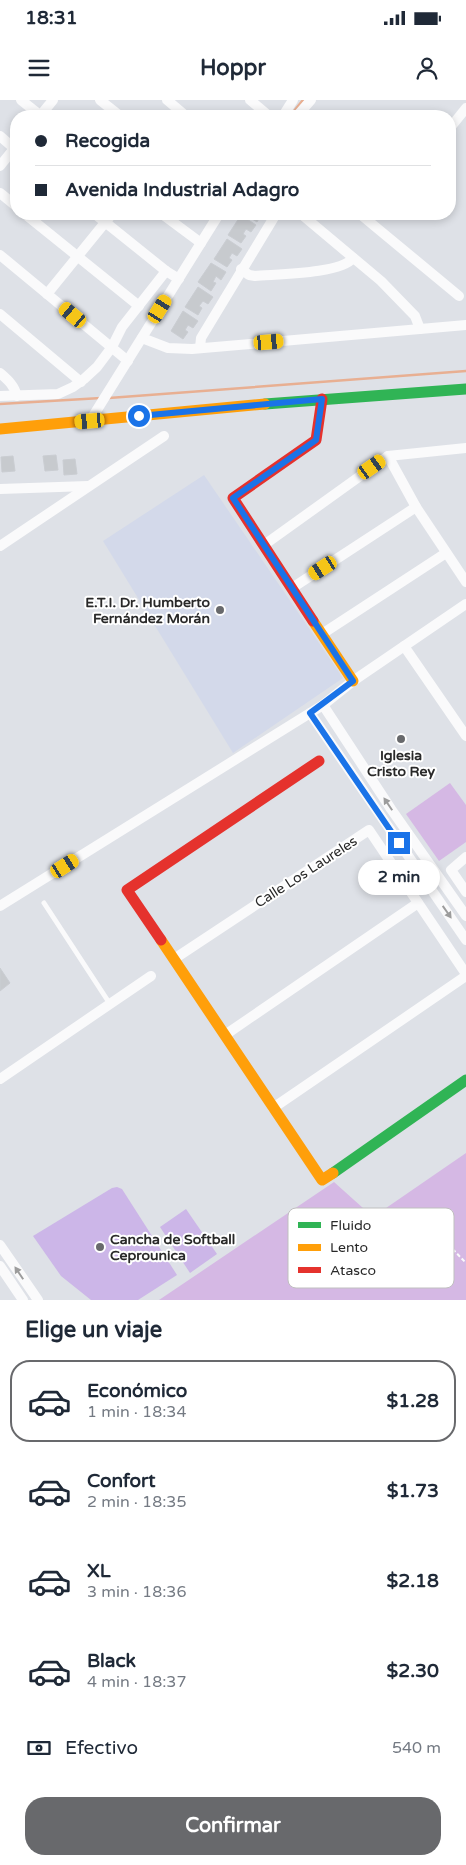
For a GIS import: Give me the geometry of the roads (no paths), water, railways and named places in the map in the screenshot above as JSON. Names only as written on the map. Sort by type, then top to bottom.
[{"type":"street","points":[[21,100],[34,110]]},
{"type":"street","points":[[100,100],[112,110]]},
{"type":"street","points":[[168,100],[179,110]]},
{"type":"street","points":[[250,100],[262,110]]},
{"type":"street","points":[[302,110],[311,100]]},
{"type":"street","points":[[456,120],[466,108]]},
{"type":"street","points":[[0,166],[10,155]]},
{"type":"street","points":[[0,193],[10,201]]},
{"type":"street","points":[[32,220],[138,306]]},
{"type":"street","points":[[47,294],[106,220]]},
{"type":"street","points":[[110,220],[166,271],[179,279]]},
{"type":"street","points":[[170,220],[201,242]]},
{"type":"street","points":[[90,421],[215,220]]},
{"type":"street","points":[[200,348],[201,338],[272,220]]},
{"type":"street","points":[[308,220],[381,281],[415,316],[420,329]]},
{"type":"street","points":[[367,220],[459,296]]},
{"type":"street","points":[[0,255],[128,361]]},
{"type":"street","points":[[241,269],[255,276],[329,270],[347,265],[354,258]]},
{"type":"street","points":[[0,396],[58,394],[81,382],[97,367],[112,347],[122,327],[166,271]]},
{"type":"street","points":[[0,314],[81,382]]},
{"type":"street","points":[[142,338],[168,348],[200,348],[466,325]]},
{"type":"street","points":[[0,373],[10,381],[15,389],[16,396]]},
{"type":"street","points":[[0,429],[322,399],[466,389]]},
{"type":"street","points":[[322,399],[316,440],[233,498],[353,681]]},
{"type":"street","points":[[0,546],[164,436]]},
{"type":"street","points":[[264,545],[388,456],[466,448]]},
{"type":"street","points":[[388,456],[416,507],[466,582]]},
{"type":"street","points":[[0,489],[89,486]]},
{"type":"street","points":[[292,588],[416,507]]},
{"type":"street","points":[[322,634],[446,553]]},
{"type":"street","points":[[0,906],[323,705],[353,681],[466,604]]},
{"type":"street","points":[[404,646],[466,736]]},
{"type":"street","points":[[323,705],[391,809],[466,916]]},
{"type":"street","points":[[310,713],[466,940]]},
{"type":"street","points":[[319,761],[127,890],[322,1180],[466,1080]]},
{"type":"street","name":"Calle Los Laureles","points":[[174,959],[369,830],[466,975]]},
{"type":"street","points":[[466,857],[451,870],[466,892]]},
{"type":"street","points":[[225,1036],[418,903]]},
{"type":"street","points":[[273,1108],[466,975]]},
{"type":"street","points":[[0,1079],[151,976]]},
{"type":"street","points":[[0,1245],[38,1300]]},
{"type":"street","points":[[0,1266],[23,1300]]},
{"type":"lane","points":[[44,903],[110,1004]]},
{"type":"waterway","points":[[295,110],[303,100]]},
{"type":"waterway","points":[[109,398],[466,371]]},
{"type":"waterway","points":[[0,404],[101,398]]},
{"type":"place","name":"E.T.I. Dr. Humberto Fernández Morán","points":[[220,610]]},
{"type":"place","name":"Iglesia Cristo Rey","points":[[401,739]]},
{"type":"place","name":"Cancha de Softball Ceprounica","points":[[100,1247]]}]
